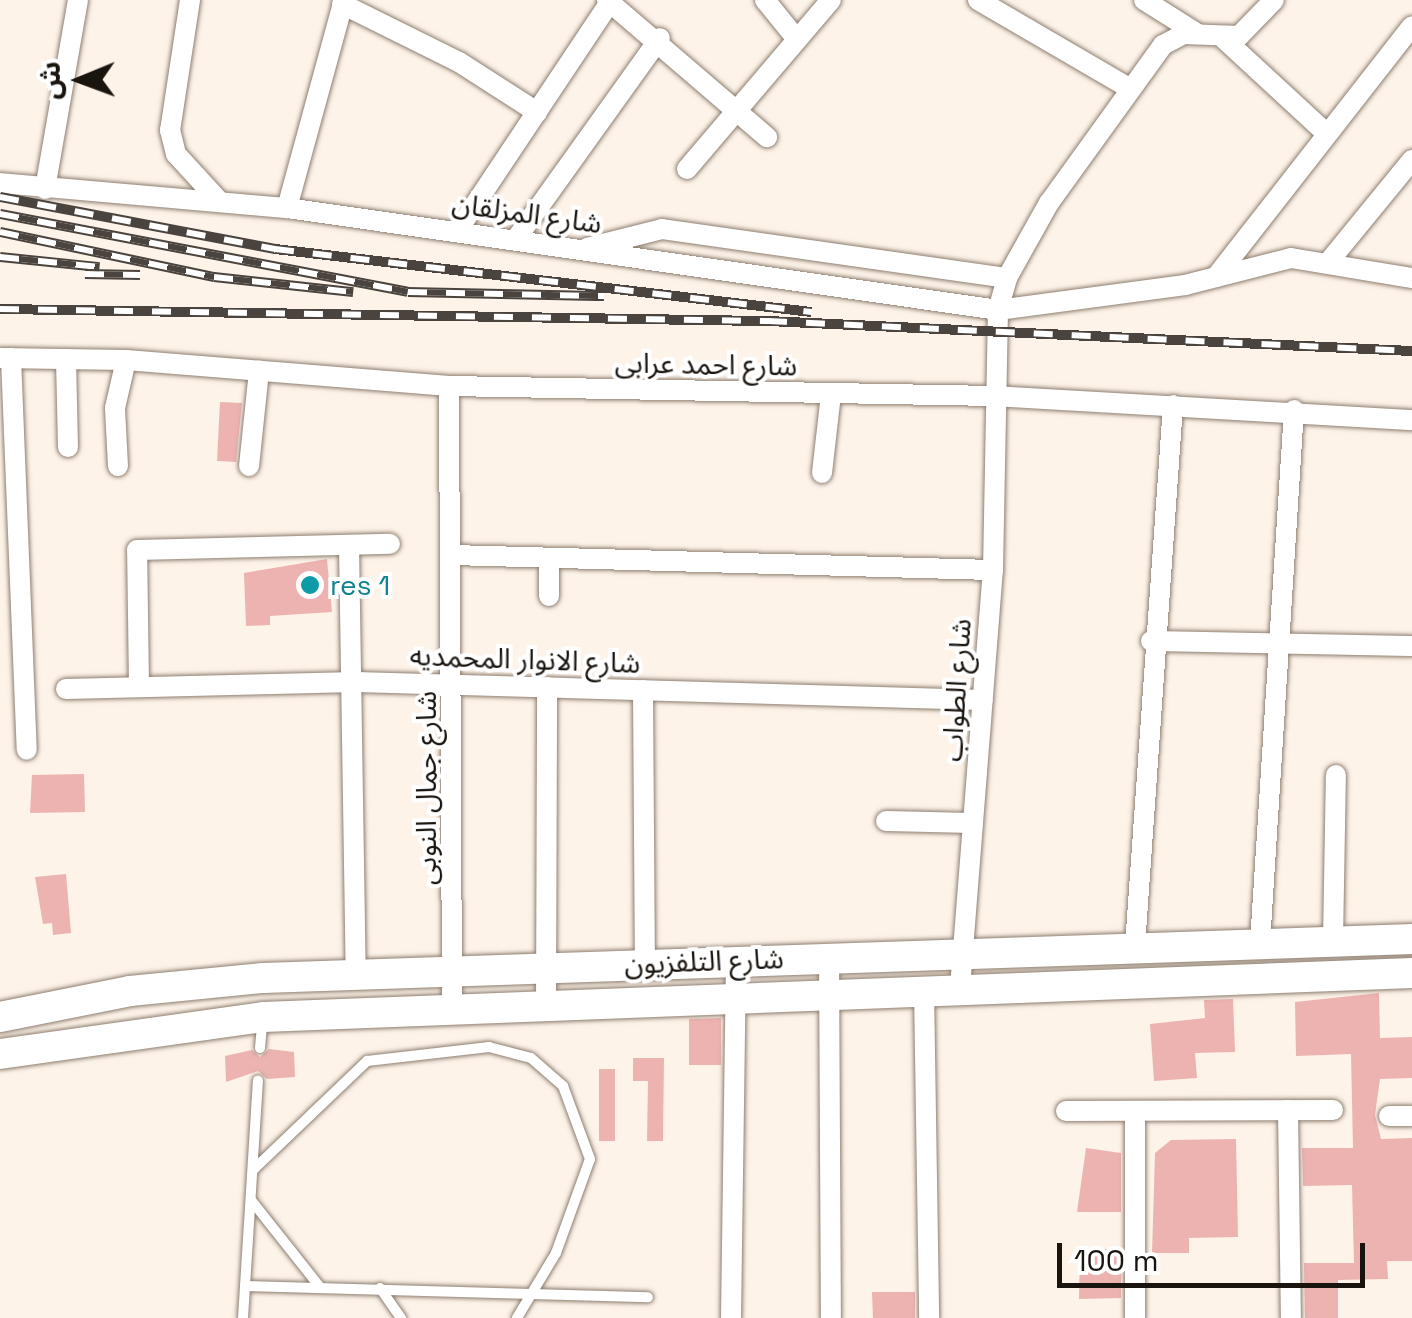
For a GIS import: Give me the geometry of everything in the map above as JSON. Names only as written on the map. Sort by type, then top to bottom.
[{"type":"main road","name":"شارع التلفزيون","points":[[0,1017],[130,991],[263,978],[964,951],[1412,939]]},
{"type":"main road","name":"شارع التلفزيون","points":[[0,1054],[263,1017],[1412,973]]},
{"type":"main road","points":[[263,978],[263,1017]]},
{"type":"street","points":[[45,190],[78,0]]},
{"type":"street","points":[[190,0],[170,130],[176,154],[220,202]]},
{"type":"street","points":[[765,0],[795,36]]},
{"type":"street","points":[[687,169],[795,36],[831,0]]},
{"type":"street","points":[[978,0],[1131,89]]},
{"type":"street","points":[[1144,0],[1198,34],[1224,39],[1327,134]]},
{"type":"street","points":[[1173,18],[1185,0]]},
{"type":"street","points":[[1224,39],[1250,28],[1274,0]]},
{"type":"street","points":[[458,230],[608,1],[660,38],[767,137]]},
{"type":"street","points":[[287,208],[343,2],[459,62],[536,112]]},
{"type":"street","points":[[1215,278],[1412,26]]},
{"type":"street","name":"شارع الطواب","points":[[960,988],[993,570],[998,310],[1007,278],[1048,203],[1162,45],[1198,34]]},
{"type":"street","points":[[516,239],[660,38]]},
{"type":"street","points":[[1331,259],[1412,160]]},
{"type":"street","name":"شارع المزلقان","points":[[0,184],[287,208],[998,310],[1215,278],[1252,264],[1331,259],[1412,278]]},
{"type":"street","points":[[586,249],[662,230],[1007,278]]},
{"type":"street","points":[[6,358],[10,551],[27,750]]},
{"type":"street","name":"شارع احمد عرابى","points":[[6,358],[126,360],[449,386],[994,396],[1294,410],[1412,420]]},
{"type":"street","points":[[66,358],[68,447]]},
{"type":"street","points":[[118,466],[116,402],[126,360]]},
{"type":"street","points":[[249,466],[259,371]]},
{"type":"street","name":"شارع جمال النوبى","points":[[449,386],[454,684],[452,1009]]},
{"type":"street","points":[[822,473],[831,394]]},
{"type":"street","points":[[1135,946],[1151,642],[1173,405]]},
{"type":"street","points":[[1260,943],[1276,644],[1294,410]]},
{"type":"street","points":[[140,686],[137,550],[390,544]]},
{"type":"street","points":[[348,545],[356,682],[356,975]]},
{"type":"street","points":[[452,555],[993,570]]},
{"type":"street","points":[[549,558],[550,596]]},
{"type":"street","points":[[1151,642],[1412,646]]},
{"type":"street","name":"شارع الانوار المحمديه","points":[[66,689],[356,682],[983,700]]},
{"type":"street","points":[[546,687],[546,1006]]},
{"type":"street","points":[[643,690],[645,964]]},
{"type":"street","points":[[1333,941],[1336,775]]},
{"type":"street","points":[[886,821],[974,823]]},
{"type":"street","points":[[829,956],[830,1318]]},
{"type":"street","points":[[731,1318],[736,960]]},
{"type":"street","points":[[924,990],[929,1318]]},
{"type":"street","points":[[1288,1110],[1291,1318]]},
{"type":"street","points":[[1066,1111],[1333,1110]]},
{"type":"street","points":[[1135,1111],[1135,1318]]},
{"type":"street","points":[[1389,1116],[1412,1116]]},
{"type":"lane","points":[[260,1048],[263,1017]]},
{"type":"lane","points":[[254,1170],[368,1061],[511,1048],[564,1086],[590,1159],[579,1204],[536,1292],[516,1318]]},
{"type":"lane","points":[[243,1318],[258,1080]]},
{"type":"lane","points":[[250,1200],[320,1287]]},
{"type":"lane","points":[[245,1286],[648,1297]]},
{"type":"lane","points":[[380,1288],[401,1318]]},
{"type":"building","points":[[220,402],[242,403],[236,462],[217,461]]},
{"type":"building","points":[[327,559],[332,612],[270,616],[270,625],[246,626],[244,573]]},
{"type":"building","points":[[84,774],[85,812],[30,813],[32,775]]},
{"type":"building","points":[[66,874],[71,933],[53,935],[52,923],[43,924],[35,877]]},
{"type":"building","points":[[1379,993],[1380,1038],[1412,1037],[1412,1078],[1380,1079],[1375,1115],[1381,1139],[1412,1138],[1412,1261],[1387,1261],[1388,1279],[1338,1280],[1338,1318],[1305,1318],[1304,1263],[1354,1263],[1352,1185],[1303,1186],[1302,1148],[1353,1148],[1351,1054],[1296,1056],[1295,1002]]},
{"type":"building","points":[[1233,999],[1235,1052],[1195,1053],[1197,1078],[1154,1081],[1150,1024],[1205,1018],[1204,1000]]},
{"type":"building","points":[[721,1018],[721,1065],[689,1065],[689,1019]]},
{"type":"building","points":[[269,1049],[294,1052],[295,1077],[267,1079],[258,1071],[226,1082],[225,1056],[252,1050],[260,1057]]},
{"type":"building","points":[[633,1058],[664,1058],[663,1141],[647,1141],[648,1081],[633,1081]]},
{"type":"building","points":[[599,1069],[615,1069],[615,1141],[599,1141]]},
{"type":"building","points":[[1236,1139],[1238,1237],[1189,1238],[1189,1253],[1152,1253],[1155,1153],[1171,1140]]},
{"type":"building","points":[[1086,1148],[1121,1153],[1121,1212],[1077,1212]]},
{"type":"building","points":[[1080,1249],[1121,1249],[1121,1298],[1079,1299]]},
{"type":"building","points":[[872,1292],[915,1292],[915,1318],[873,1318]]},
{"type":"railway","points":[[0,197],[275,249],[811,312]]},
{"type":"railway","points":[[0,214],[408,292],[604,296]]},
{"type":"railway","points":[[0,232],[214,277],[353,292]]},
{"type":"railway","points":[[0,257],[99,267]]},
{"type":"railway","points":[[85,274],[140,275]]},
{"type":"railway","points":[[0,309],[768,321],[1412,351]]},
{"type":"place","name":"res 1","points":[[310,585]]}]
